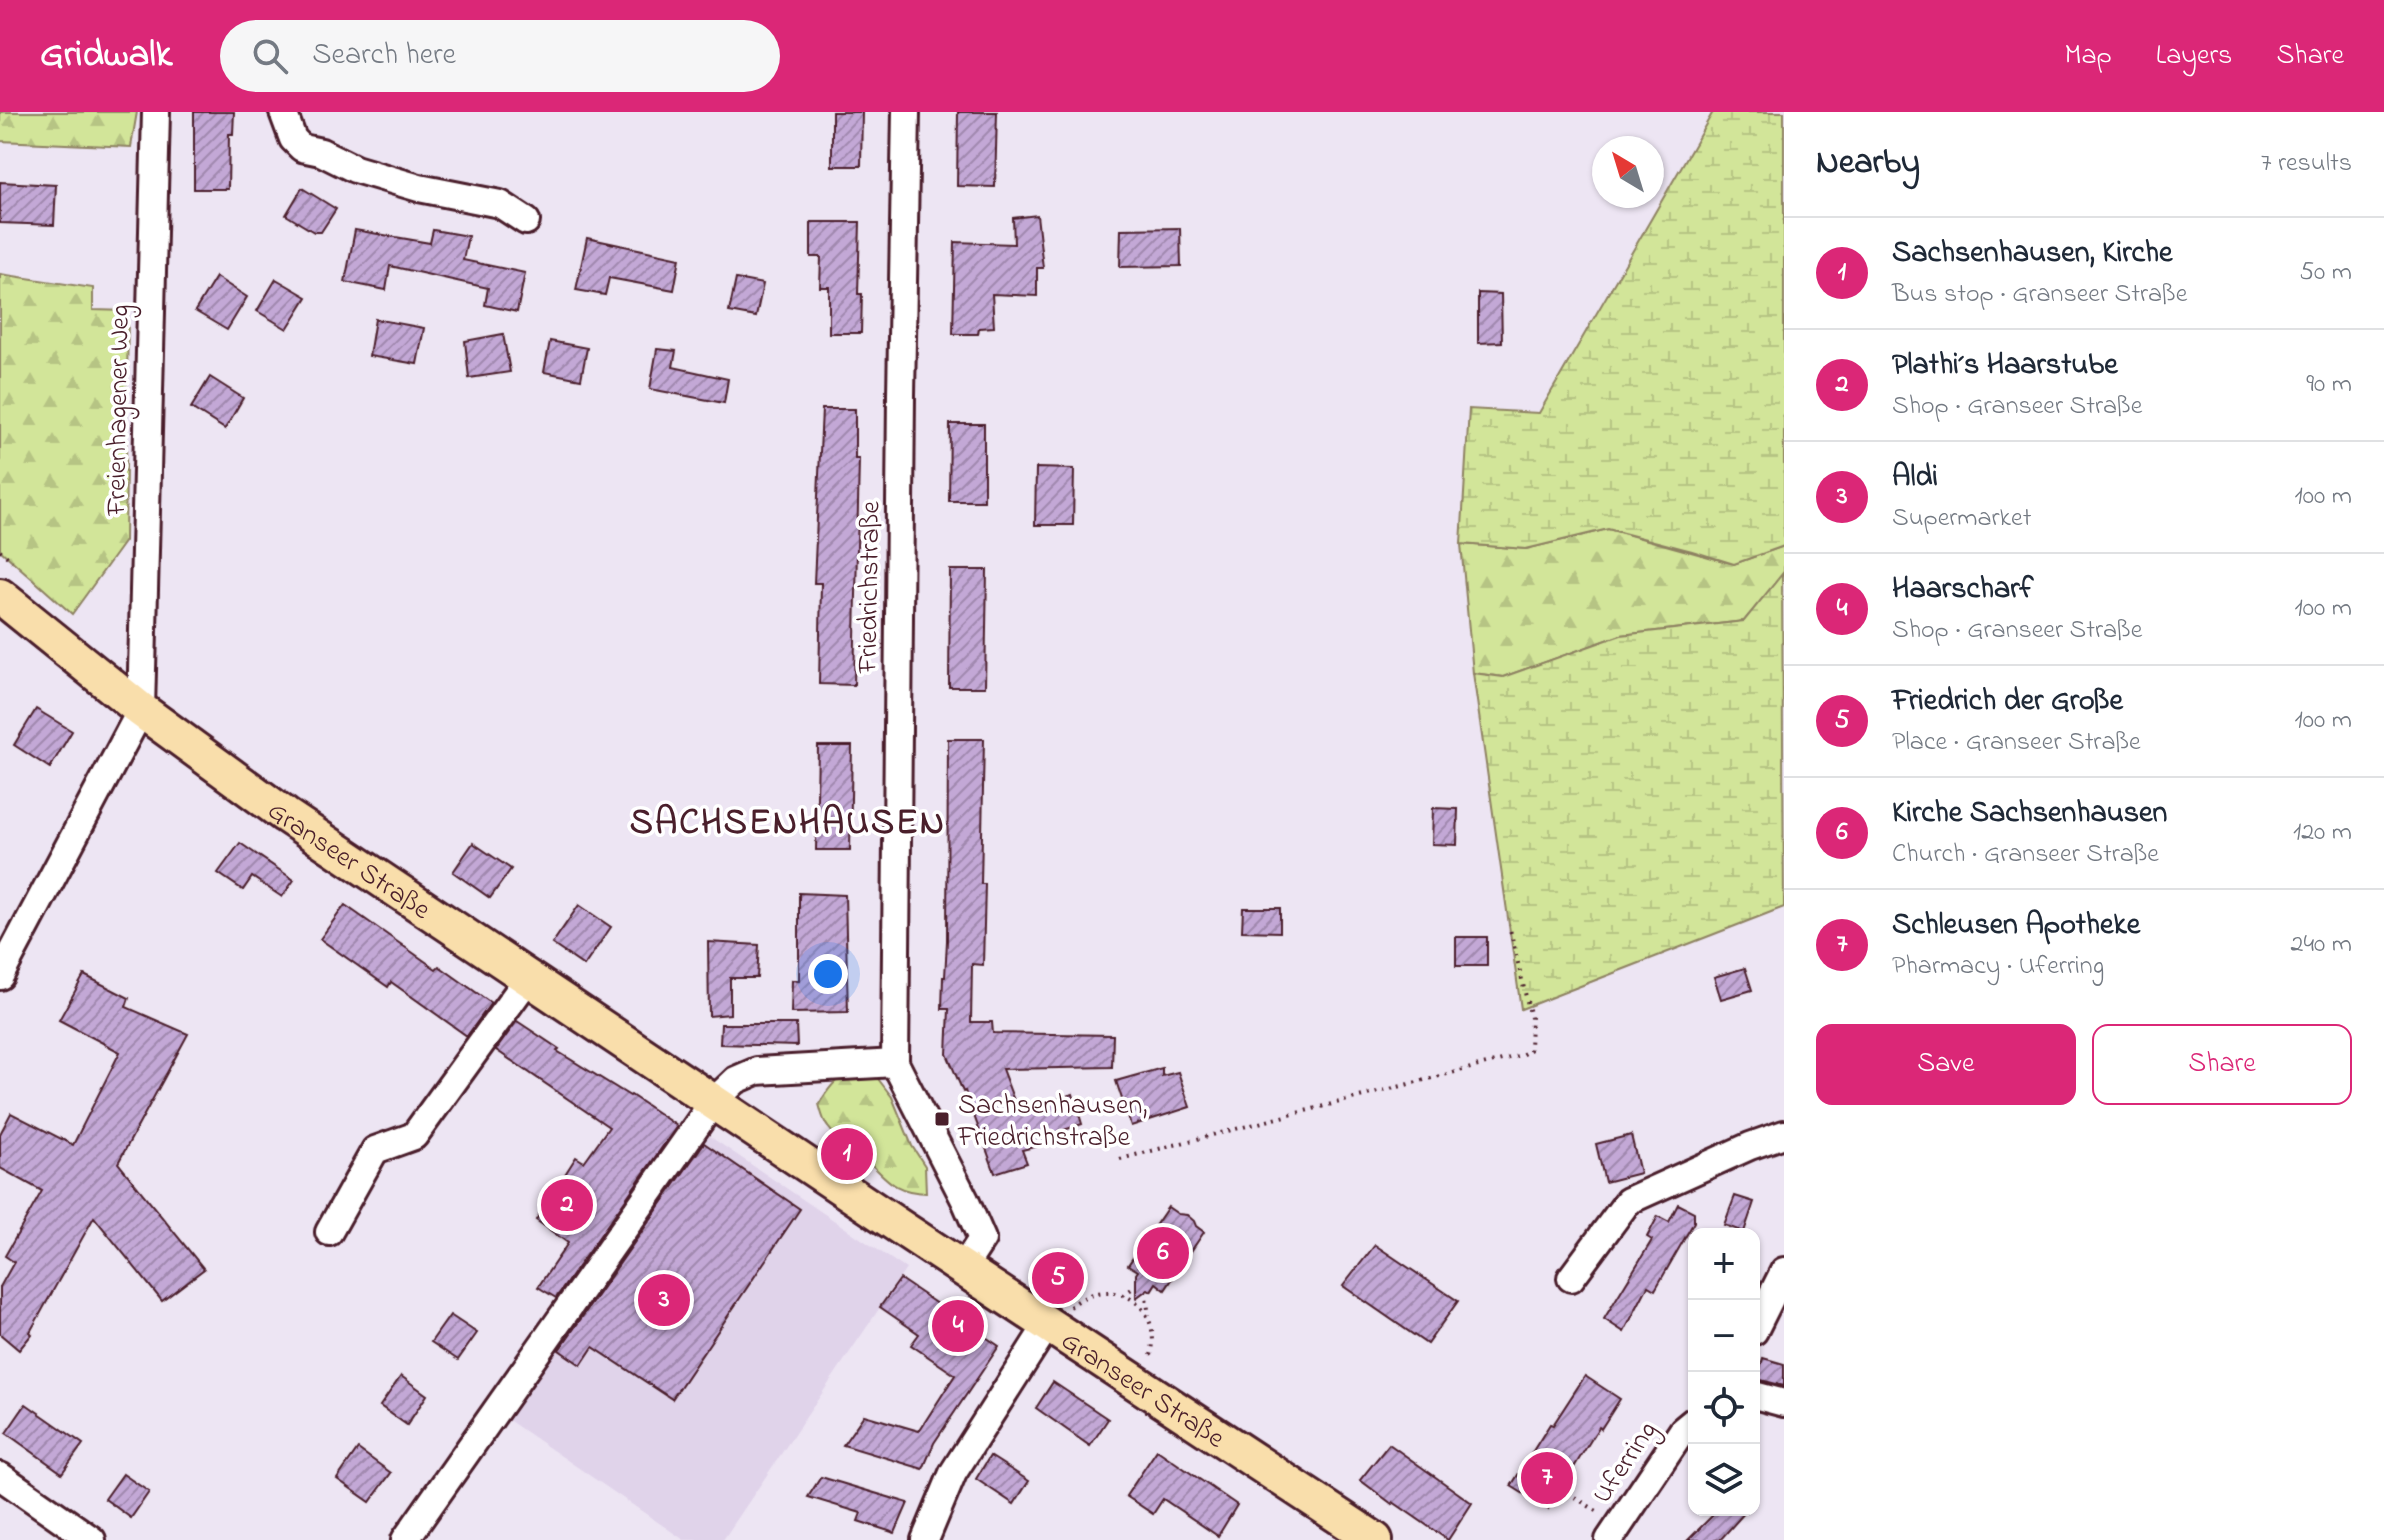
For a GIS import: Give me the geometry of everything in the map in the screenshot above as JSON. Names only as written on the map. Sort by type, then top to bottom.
[{"type":"main road","name":"Granseer Straße","points":[[0,596],[141,710],[285,815],[963,1268],[1059,1316],[1375,1540]]},
{"type":"street","name":"Freienhagener Weg","points":[[141,710],[156,112]]},
{"type":"street","points":[[283,112],[293,139],[302,148],[321,152],[355,169],[419,188],[500,204],[526,221]]},
{"type":"street","name":"Friedrichstraße","points":[[906,112],[895,1063],[982,1239],[963,1268]]},
{"type":"street","points":[[0,976],[141,710]]},
{"type":"street","points":[[329,1232],[375,1150],[414,1136],[529,977]]},
{"type":"street","points":[[405,1540],[714,1101],[736,1080],[757,1071],[895,1063]]},
{"type":"street","points":[[1571,1278],[1628,1201],[1784,1134]]},
{"type":"street","points":[[1760,1319],[1784,1271]]},
{"type":"street","points":[[925,1540],[953,1473],[1059,1316]]},
{"type":"street","points":[[1760,1397],[1784,1403]]},
{"type":"street","name":"Uferring","points":[[1614,1532],[1688,1426]]},
{"type":"street","points":[[0,1476],[92,1540]]},
{"type":"path","points":[[0,550],[12,561]]},
{"type":"path","points":[[1120,1159],[1530,1050],[1531,1018],[1509,925]]},
{"type":"path","points":[[1123,1295],[1136,1286]]},
{"type":"path","points":[[1145,1291],[1154,1335],[1149,1362]]},
{"type":"path","points":[[1059,1316],[1087,1295],[1099,1292],[1123,1295],[1134,1300],[1151,1322]]},
{"type":"path","points":[[1568,1493],[1614,1532]]},
{"type":"shaded area","points":[[699,1133],[706,1134],[906,1269],[723,1540],[684,1540],[507,1419]]},
{"type":"green space","points":[[0,112],[137,112],[131,147],[0,141]]},
{"type":"green space","points":[[1713,112],[1784,112],[1784,546],[1734,564],[1608,529],[1526,549],[1461,544],[1469,409],[1539,413],[1658,208],[1664,208],[1664,197]]},
{"type":"green space","points":[[0,274],[93,288],[93,310],[128,311],[125,541],[72,614],[0,550]]},
{"type":"green space","points":[[1608,529],[1734,564],[1784,546],[1784,574],[1744,621],[1621,635],[1503,677],[1473,673],[1461,544],[1526,549]]},
{"type":"green space","points":[[1782,574],[1784,907],[1521,1009],[1473,673],[1503,677],[1621,635],[1744,621]]},
{"type":"green space","points":[[875,1075],[892,1097],[912,1146],[925,1166],[926,1193],[904,1190],[890,1182],[836,1136],[823,1119],[819,1104],[836,1081],[847,1076]]},
{"type":"building","points":[[194,112],[234,112],[233,134],[229,134],[228,189],[194,189]]},
{"type":"building","points":[[832,112],[862,112],[861,166],[832,166]]},
{"type":"building","points":[[958,112],[997,112],[995,187],[957,186]]},
{"type":"building","points":[[0,182],[56,185],[54,225],[0,223]]},
{"type":"building","points":[[302,188],[336,209],[321,232],[314,232],[286,215]]},
{"type":"building","points":[[1037,215],[1043,268],[1037,268],[1037,296],[992,294],[994,327],[979,328],[978,334],[953,334],[955,242],[1014,244],[1013,218]]},
{"type":"building","points":[[811,222],[860,222],[858,294],[862,294],[861,333],[829,333],[829,287],[820,287],[821,257],[811,257]]},
{"type":"building","points":[[1180,228],[1181,266],[1120,267],[1121,229]]},
{"type":"building","points":[[355,230],[430,243],[433,230],[468,236],[463,260],[525,273],[517,312],[485,305],[488,288],[390,266],[386,290],[345,282]]},
{"type":"building","points":[[587,238],[680,258],[674,290],[609,278],[605,295],[576,290]]},
{"type":"building","points":[[216,277],[247,297],[227,330],[195,311]]},
{"type":"building","points":[[276,279],[307,297],[287,329],[257,311]]},
{"type":"building","points":[[736,279],[763,284],[756,317],[729,312]]},
{"type":"building","points":[[1478,293],[1501,294],[1502,342],[1478,343]]},
{"type":"building","points":[[375,319],[424,328],[417,364],[369,356]]},
{"type":"building","points":[[503,334],[510,372],[469,378],[465,341]]},
{"type":"building","points":[[550,341],[587,348],[581,379],[544,372]]},
{"type":"building","points":[[657,349],[676,351],[673,367],[728,379],[724,403],[650,389]]},
{"type":"building","points":[[210,377],[243,398],[225,429],[191,408]]},
{"type":"building","points":[[822,409],[855,409],[855,459],[859,459],[854,685],[819,684],[821,583],[814,583]]},
{"type":"building","points":[[950,424],[984,424],[984,501],[949,501]]},
{"type":"building","points":[[1036,468],[1074,469],[1073,525],[1035,525]]},
{"type":"building","points":[[950,570],[987,570],[985,687],[949,687]]},
{"type":"building","points":[[36,709],[72,731],[50,768],[14,745]]},
{"type":"building","points":[[948,739],[984,739],[983,965],[972,964],[971,1022],[992,1022],[993,1033],[1113,1035],[1112,1067],[1002,1069],[1018,1111],[1073,1094],[1082,1124],[1049,1135],[1051,1143],[1022,1150],[1027,1163],[995,1173],[965,1091],[947,1054],[949,1009],[942,1009],[947,941]]},
{"type":"building","points":[[818,746],[852,746],[850,850],[816,850]]},
{"type":"building","points":[[1433,808],[1458,809],[1457,845],[1432,844]]},
{"type":"building","points":[[240,843],[294,880],[282,897],[252,877],[243,890],[218,873]]},
{"type":"building","points":[[473,843],[511,869],[490,898],[453,872]]},
{"type":"building","points":[[799,893],[845,895],[848,1012],[791,1013],[792,980],[799,981]]},
{"type":"building","points":[[345,905],[436,969],[439,966],[491,1003],[467,1036],[391,982],[388,987],[320,939]]},
{"type":"building","points":[[579,905],[611,927],[584,966],[552,944]]},
{"type":"building","points":[[1243,908],[1280,908],[1280,932],[1242,931]]},
{"type":"building","points":[[1456,937],[1487,937],[1487,966],[1456,966]]},
{"type":"building","points":[[708,942],[759,945],[757,978],[730,978],[730,1014],[709,1016]]},
{"type":"building","points":[[1745,968],[1752,990],[1721,999],[1714,977]]},
{"type":"building","points":[[84,975],[129,998],[126,1007],[188,1034],[118,1163],[204,1269],[162,1301],[94,1217],[30,1332],[32,1334],[19,1350],[0,1334],[0,1287],[14,1262],[5,1256],[42,1191],[0,1168],[0,1134],[11,1113],[73,1145],[120,1052],[59,1020]]},
{"type":"building","points":[[517,1021],[559,1049],[557,1051],[677,1126],[556,1298],[538,1287],[568,1243],[536,1220],[576,1157],[584,1162],[609,1127],[496,1050]]},
{"type":"building","points":[[721,1024],[796,1024],[797,1046],[720,1044]]},
{"type":"building","points":[[1162,1068],[1162,1076],[1178,1072],[1190,1107],[1131,1126],[1116,1081]]},
{"type":"building","points":[[1631,1135],[1640,1173],[1605,1182],[1596,1144]]},
{"type":"building","points":[[704,1143],[800,1209],[672,1399],[593,1347],[581,1365],[559,1350]]},
{"type":"building","points":[[1735,1196],[1754,1202],[1745,1228],[1724,1225]]},
{"type":"building","points":[[1678,1204],[1694,1212],[1694,1222],[1655,1290],[1648,1286],[1624,1332],[1604,1319],[1652,1240],[1647,1237],[1658,1216],[1669,1222]]},
{"type":"building","points":[[1168,1207],[1178,1214],[1187,1215],[1204,1232],[1165,1290],[1156,1283],[1151,1291],[1148,1289],[1136,1298],[1138,1271],[1128,1265]]},
{"type":"building","points":[[1375,1245],[1458,1301],[1427,1344],[1343,1286]]},
{"type":"building","points":[[900,1279],[999,1346],[934,1443],[923,1469],[843,1445],[864,1415],[919,1431],[955,1375],[911,1345],[919,1334],[880,1307]]},
{"type":"building","points":[[450,1315],[477,1333],[458,1360],[431,1342]]},
{"type":"building","points":[[1763,1358],[1784,1364],[1784,1386],[1760,1380]]},
{"type":"building","points":[[401,1376],[427,1395],[407,1425],[380,1406]]},
{"type":"building","points":[[1585,1376],[1620,1399],[1548,1509],[1511,1486]]},
{"type":"building","points":[[1053,1382],[1108,1419],[1090,1446],[1036,1408]]},
{"type":"building","points":[[26,1404],[83,1444],[62,1473],[6,1433]]},
{"type":"building","points":[[1389,1444],[1472,1503],[1448,1540],[1360,1480]]},
{"type":"building","points":[[358,1449],[391,1473],[370,1502],[337,1479]]},
{"type":"building","points":[[1157,1450],[1237,1505],[1218,1536],[1163,1499],[1153,1514],[1126,1496]]},
{"type":"building","points":[[990,1456],[1029,1481],[1014,1504],[976,1479]]},
{"type":"building","points":[[123,1474],[149,1492],[131,1518],[105,1499]]},
{"type":"building","points":[[821,1477],[908,1503],[895,1533],[858,1521],[861,1513],[808,1497]]},
{"type":"building","points":[[1712,1516],[1742,1516],[1720,1540],[1688,1540]]},
{"type":"place","name":"Sachsenhausen, Friedrichstraße","points":[[942,1119]]},
{"type":"place","name":"Sachsenhausen, Kirche","points":[[847,1154]]},
{"type":"place","name":"Plathi´s Haarstube","points":[[567,1205]]},
{"type":"place","name":"Kirche Sachsenhausen","points":[[1163,1253]]},
{"type":"place","name":"Friedrich der Große","points":[[1058,1278]]},
{"type":"place","name":"Aldi","points":[[664,1300]]},
{"type":"place","name":"Haarscharf","points":[[958,1326]]},
{"type":"place","name":"Schleusen Apotheke","points":[[1547,1478]]},
{"type":"district","name":"SACHSENHAUSEN","points":[[788,820]]}]
